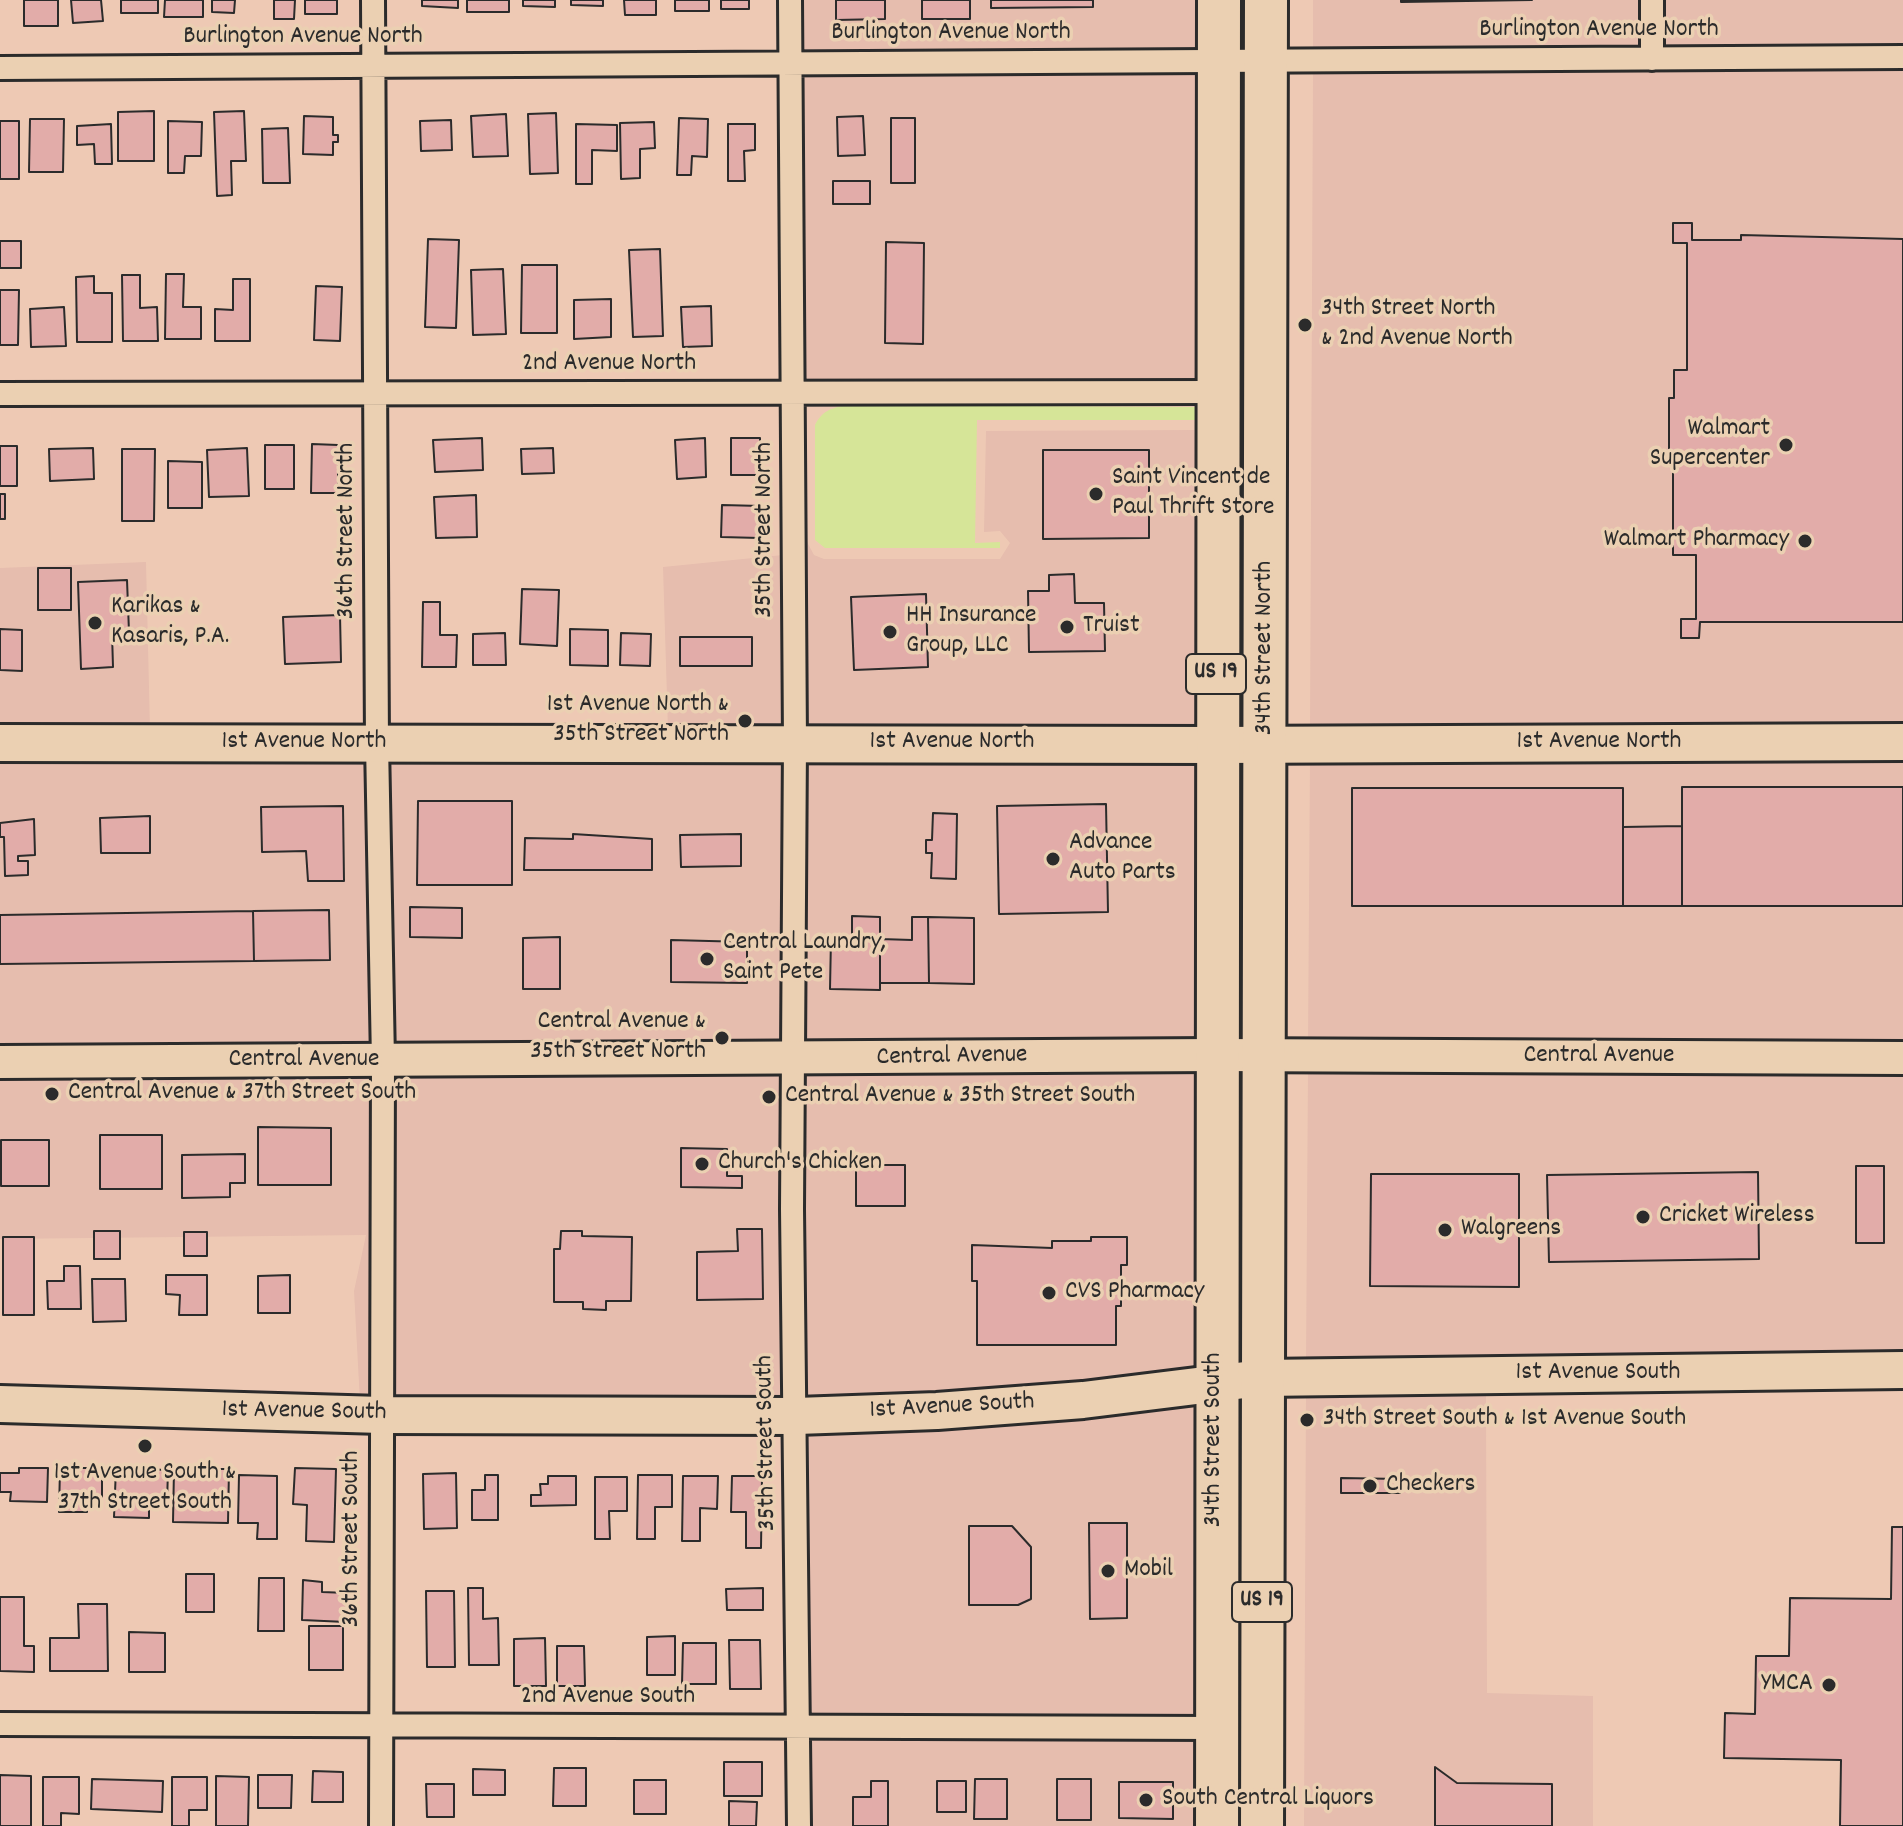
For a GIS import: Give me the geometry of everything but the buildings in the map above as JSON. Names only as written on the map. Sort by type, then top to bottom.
[{"type":"highway","name":"34th Street North","points":[[1216,1055],[1219,0]]},
{"type":"highway","name":"34th Street North","points":[[1262,1055],[1266,0]]},
{"type":"highway","points":[[1218,293],[1239,386],[1266,420]]},
{"type":"highway","name":"34th Street South","points":[[1216,1055],[1217,1826]]},
{"type":"highway","name":"34th Street South","points":[[1262,1055],[1262,1826]]},
{"type":"highway","points":[[1215,1538],[1243,1548],[1243,1644],[1262,1657]]},
{"type":"highway","points":[[1216,1742],[1244,1768],[1244,1826]]},
{"type":"main road","name":"1st Avenue North","points":[[0,743],[1265,745],[1903,742]]},
{"type":"main road","name":"Central Avenue","points":[[0,1062],[795,1060],[1216,1055],[1903,1058]]},
{"type":"main road","name":"1st Avenue South","points":[[0,1404],[382,1415],[797,1416],[937,1411],[1083,1400],[1261,1378],[1903,1370]]},
{"type":"street","name":"36th Street North","points":[[373,0],[377,743],[383,1061]]},
{"type":"street","name":"35th Street North","points":[[790,0],[795,1060]]},
{"type":"street","points":[[1652,0],[1652,59]]},
{"type":"street","name":"Burlington Avenue North","points":[[0,68],[1903,57]]},
{"type":"street","name":"2nd Avenue North","points":[[0,394],[1218,392]]},
{"type":"street","name":"35th Street South","points":[[795,1060],[792,1209],[797,1416],[799,1826]]},
{"type":"street","name":"36th Street South","points":[[381,1826],[383,1061]]},
{"type":"street","name":"2nd Avenue South","points":[[0,1724],[798,1727],[1216,1742]]},
{"type":"shaded area","points":[[804,0],[1204,0],[1204,48],[804,51]]},
{"type":"shaded area","points":[[1313,0],[1641,0],[1640,46],[1313,48]]},
{"type":"shaded area","points":[[1663,0],[1903,0],[1903,45],[1663,46]]},
{"type":"shaded area","points":[[1903,70],[1903,729],[1310,732],[1313,73]]},
{"type":"shaded area","points":[[1204,74],[1206,380],[805,379],[804,76]]},
{"type":"shaded area","points":[[1205,420],[1205,733],[806,730],[806,540],[814,555],[824,559],[1000,559],[1010,543],[1000,531],[984,532],[986,431],[1195,430]]},
{"type":"shaded area","points":[[783,555],[783,730],[668,730],[663,567]]},
{"type":"shaded area","points":[[146,562],[150,730],[0,730],[0,568]]},
{"type":"shaded area","points":[[1903,754],[1903,1045],[1308,1043],[1310,758]]},
{"type":"shaded area","points":[[783,755],[783,1047],[394,1048],[388,756]]},
{"type":"shaded area","points":[[806,755],[1205,758],[1205,1042],[806,1047]]},
{"type":"shaded area","points":[[0,756],[366,756],[371,1048],[0,1050]]},
{"type":"shaded area","points":[[1205,1068],[1203,1371],[1082,1387],[808,1403],[803,1209],[806,1072]]},
{"type":"shaded area","points":[[1308,1068],[1903,1070],[1903,1358],[1306,1364]]},
{"type":"shaded area","points":[[783,1073],[781,1209],[785,1403],[393,1402],[394,1074]]},
{"type":"shaded area","points":[[371,1074],[370,1402],[360,1402],[354,1291],[366,1235],[0,1239],[0,1075]]},
{"type":"shaded area","points":[[1903,1387],[1486,1395],[1487,1693],[1593,1696],[1593,1826],[1304,1826],[1306,1390]]},
{"type":"shaded area","points":[[1203,1397],[1205,1715],[810,1714],[808,1428]]},
{"type":"shaded area","points":[[810,1740],[1205,1741],[1205,1826],[810,1826]]},
{"type":"green space","points":[[846,405],[1196,407],[1196,420],[977,420],[975,543],[1000,542],[1000,548],[825,548],[815,540],[815,425],[828,411]]},
{"type":"place","name":"34th Street North & 2nd Avenue North","points":[[1305,325]]},
{"type":"place","name":"Walmart Supercenter","points":[[1786,445]]},
{"type":"place","name":"Saint Vincent de Paul Thrift Store","points":[[1096,494]]},
{"type":"place","name":"Walmart Pharmacy","points":[[1805,541]]},
{"type":"place","name":"Karikas & Kasaris, P.A.","points":[[95,623]]},
{"type":"place","name":"Truist","points":[[1067,627]]},
{"type":"place","name":"HH Insurance Group, LLC","points":[[890,632]]},
{"type":"place","name":"1st Avenue North & 35th Street North","points":[[745,721]]},
{"type":"place","name":"Advance Auto Parts","points":[[1053,859]]},
{"type":"place","name":"Central Laundry, Saint Pete","points":[[707,959]]},
{"type":"place","name":"Central Avenue & 35th Street North","points":[[722,1038]]},
{"type":"place","name":"Central Avenue & 37th Street South","points":[[52,1094]]},
{"type":"place","name":"Central Avenue & 35th Street South","points":[[769,1097]]},
{"type":"place","name":"Church's Chicken","points":[[702,1164]]},
{"type":"place","name":"Cricket Wireless","points":[[1643,1217]]},
{"type":"place","name":"Walgreens","points":[[1445,1230]]},
{"type":"place","name":"CVS Pharmacy","points":[[1049,1293]]},
{"type":"place","name":"34th Street South & 1st Avenue South","points":[[1307,1420]]},
{"type":"place","name":"1st Avenue South & 37th Street South","points":[[145,1446]]},
{"type":"place","name":"Checkers","points":[[1370,1486]]},
{"type":"place","name":"Mobil","points":[[1108,1571]]},
{"type":"place","name":"YMCA","points":[[1829,1685]]},
{"type":"place","name":"South Central Liquors","points":[[1146,1800]]}]
